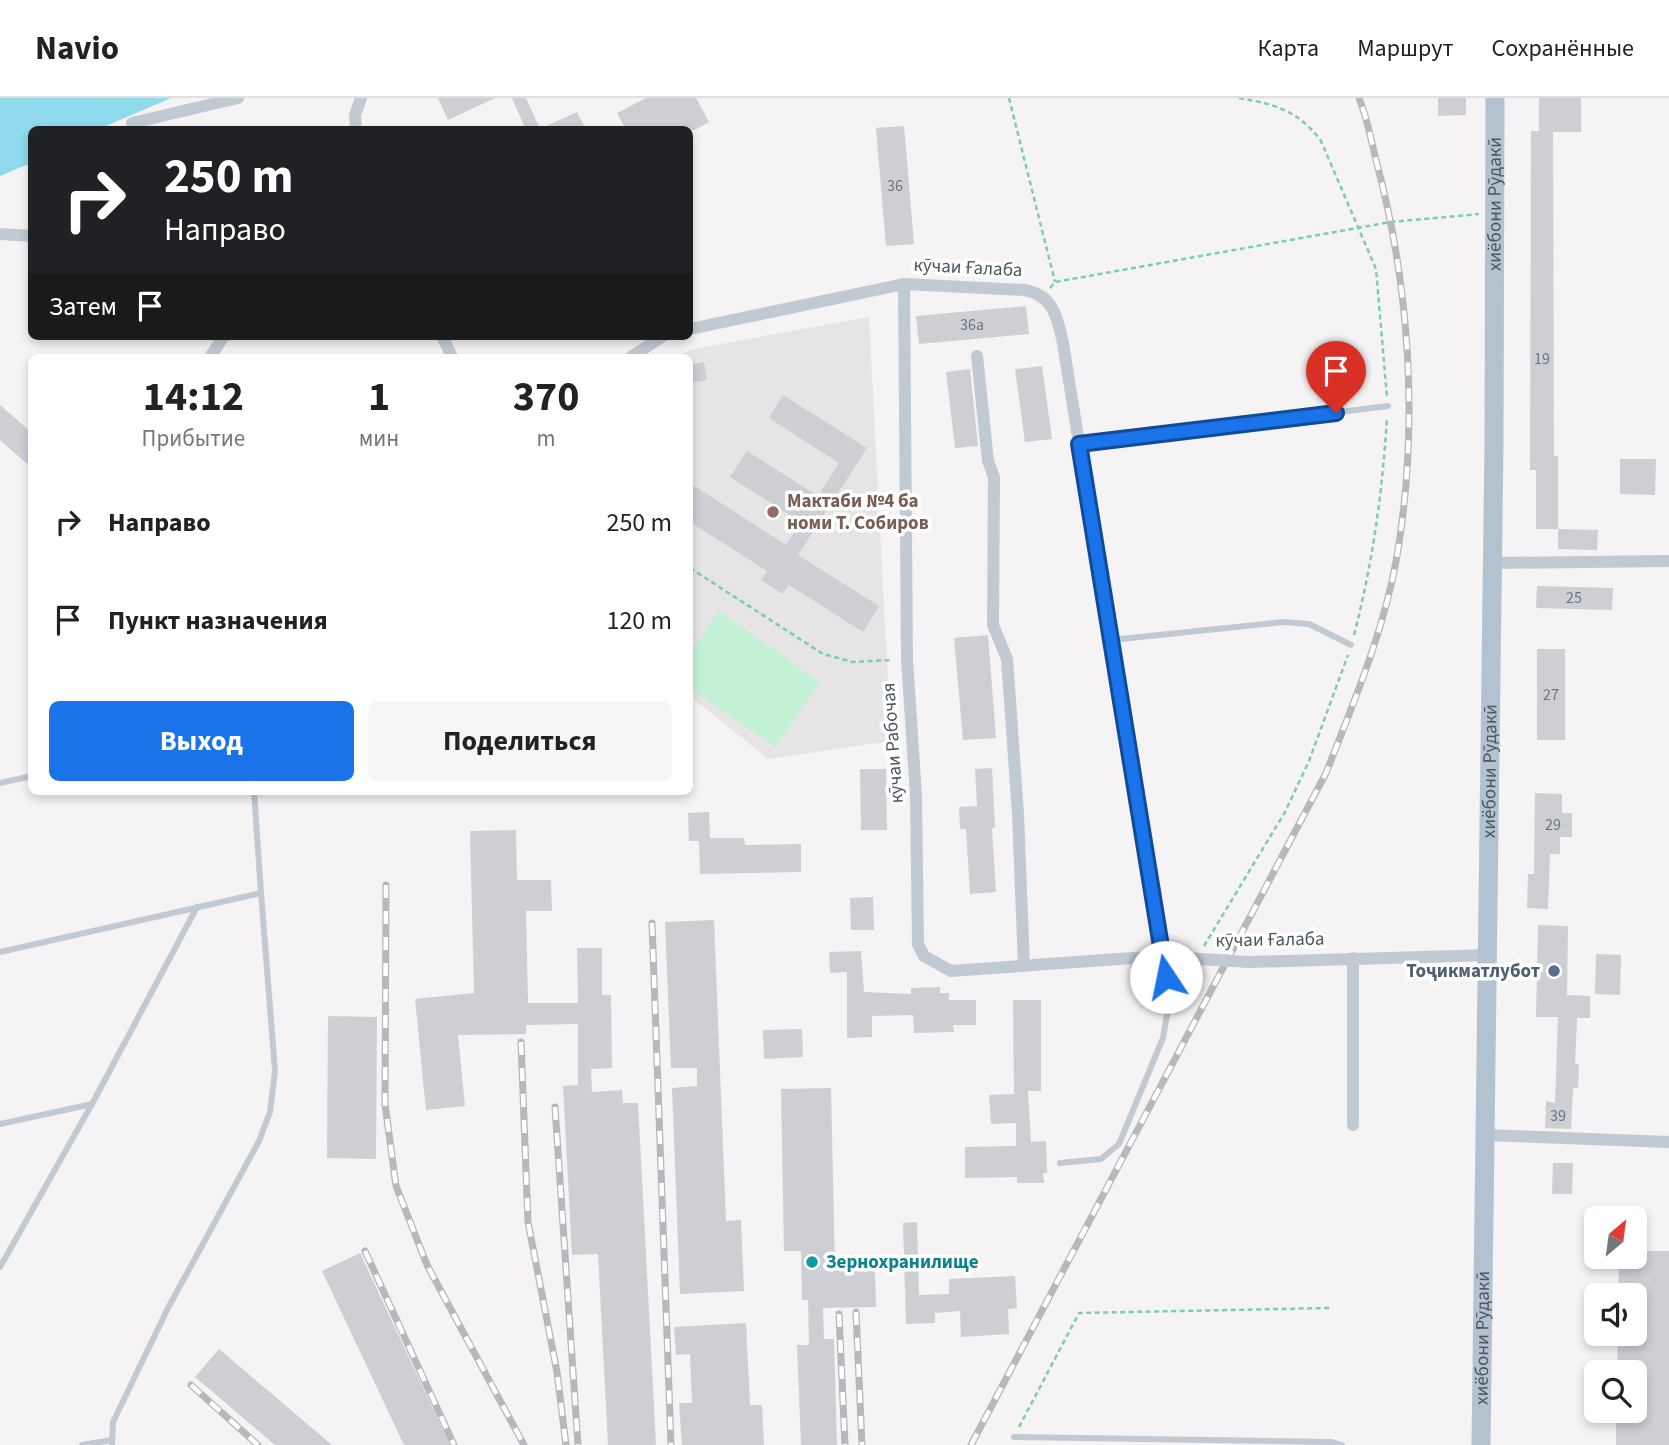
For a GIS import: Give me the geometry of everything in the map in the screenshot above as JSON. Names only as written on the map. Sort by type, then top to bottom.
[{"type":"main road","name":"хиёбони Рӯдакӣ","points":[[1481,1445],[1489,955],[1495,98]]},
{"type":"street","points":[[132,123],[238,98]]},
{"type":"street","points":[[356,126],[355,115],[360,98]]},
{"type":"street","points":[[0,234],[28,236]]},
{"type":"street","name":"кӯчаи Ғалаба","points":[[693,328],[904,284],[1026,290],[1045,297],[1056,314],[1063,342],[1161,956],[1248,962],[1489,955]]},
{"type":"street","name":"кӯчаи Рабочая","points":[[904,284],[907,659],[916,796],[918,944],[924,956],[951,971],[1161,956]]},
{"type":"street","points":[[636,354],[657,340]]},
{"type":"street","points":[[977,356],[988,461],[994,477],[993,625],[1007,659],[1018,814],[1024,966]]},
{"type":"street","points":[[1492,563],[1669,561]]},
{"type":"street","points":[[1353,958],[1353,1125]]},
{"type":"street","points":[[1484,1135],[1669,1142]]},
{"type":"lane","points":[[1079,444],[1388,406]]},
{"type":"lane","points":[[1111,640],[1283,622],[1309,624],[1351,645]]},
{"type":"lane","points":[[0,783],[28,777]]},
{"type":"lane","points":[[82,1445],[112,1443],[113,1422],[168,1308],[259,1141],[270,1112],[275,1071],[254,795]]},
{"type":"lane","points":[[0,952],[261,893]]},
{"type":"lane","points":[[0,1267],[92,1104],[197,907]]},
{"type":"lane","points":[[1060,1163],[1101,1159],[1119,1144],[1163,1038],[1170,997],[1161,956]]},
{"type":"lane","points":[[0,1124],[92,1104]]},
{"type":"lane","points":[[1014,1437],[1332,1442],[1342,1445]]},
{"type":"path","points":[[1009,98],[1055,282]]},
{"type":"path","points":[[1198,959],[1285,812],[1309,761],[1351,645],[1371,568],[1382,491],[1388,406],[1376,269],[1321,141],[1308,123],[1265,103],[1239,98]]},
{"type":"path","points":[[1045,297],[1055,282],[1357,228],[1496,212]]},
{"type":"path","points":[[693,570],[823,654],[853,662],[887,661]]},
{"type":"path","points":[[1014,1437],[1079,1313],[1329,1308]]},
{"type":"shaded area","points":[[869,317],[891,741],[768,759],[693,698],[693,354],[681,354],[694,349]]},
{"type":"green space","points":[[719,611],[820,682],[775,747],[693,690],[693,649]]},
{"type":"water","points":[[0,98],[171,98],[106,126],[28,126],[28,164],[0,176]]},
{"type":"building","points":[[438,98],[495,98],[448,120]]},
{"type":"building","points":[[512,98],[526,98],[539,126],[524,126]]},
{"type":"building","points":[[646,98],[696,98],[709,122],[695,130],[693,126],[624,126],[617,113]]},
{"type":"building","points":[[1438,98],[1466,98],[1466,115],[1438,116]]},
{"type":"building","points":[[1539,98],[1581,98],[1581,132],[1553,132],[1554,456],[1558,456],[1558,529],[1536,529],[1536,470],[1530,470],[1531,131],[1539,131]]},
{"type":"building","points":[[577,112],[584,126],[547,126]]},
{"type":"building","points":[[904,126],[914,244],[886,246],[876,128]]},
{"type":"building","points":[[1026,306],[1029,334],[919,344],[916,316]]},
{"type":"building","points":[[704,362],[707,380],[693,382],[693,364]]},
{"type":"building","points":[[1042,366],[1052,439],[1025,442],[1015,369]]},
{"type":"building","points":[[970,369],[978,446],[955,448],[946,372]]},
{"type":"building","points":[[783,395],[867,448],[798,555],[879,606],[863,632],[789,585],[783,594],[761,580],[767,571],[693,524],[693,485],[786,545],[801,522],[730,477],[747,451],[818,496],[839,463],[769,418]]},
{"type":"building","points":[[0,405],[28,430],[28,464],[0,440]]},
{"type":"building","points":[[1620,459],[1656,459],[1655,495],[1620,494]]},
{"type":"building","points":[[1558,529],[1598,530],[1597,550],[1558,549]]},
{"type":"building","points":[[1537,586],[1613,588],[1612,610],[1536,608]]},
{"type":"building","points":[[988,635],[996,738],[963,740],[954,638]]},
{"type":"building","points":[[1537,649],[1565,649],[1565,740],[1537,740]]},
{"type":"building","points":[[992,768],[996,892],[970,894],[966,829],[960,829],[959,807],[977,806],[975,769]]},
{"type":"building","points":[[860,769],[886,769],[887,830],[861,830]]},
{"type":"building","points":[[1535,793],[1562,794],[1562,813],[1572,813],[1572,837],[1560,837],[1560,854],[1550,854],[1548,909],[1527,908],[1528,874],[1534,874]]},
{"type":"building","points":[[709,812],[710,838],[744,838],[745,845],[801,844],[801,872],[700,874],[699,841],[689,841],[688,813]]},
{"type":"building","points":[[516,830],[517,880],[551,880],[552,911],[526,911],[528,1003],[578,1003],[577,948],[602,948],[602,995],[611,995],[612,1068],[591,1069],[592,1092],[622,1090],[623,1103],[638,1103],[656,1445],[608,1445],[598,1254],[572,1255],[563,1086],[578,1085],[578,1024],[526,1025],[526,1034],[458,1035],[465,1106],[426,1110],[415,999],[474,993],[470,831]]},
{"type":"building","points":[[873,897],[874,930],[851,930],[850,898]]},
{"type":"building","points":[[714,920],[726,1221],[741,1220],[744,1291],[680,1294],[672,1088],[697,1086],[697,1068],[671,1068],[665,922]]},
{"type":"building","points":[[1538,925],[1568,926],[1567,995],[1590,996],[1590,1018],[1577,1018],[1575,1064],[1579,1064],[1578,1088],[1573,1088],[1571,1129],[1545,1128],[1546,1101],[1555,1103],[1558,1017],[1536,1017]]},
{"type":"building","points":[[861,951],[864,992],[911,994],[911,988],[940,987],[940,993],[949,993],[949,1000],[976,1000],[976,1025],[953,1025],[954,1032],[914,1033],[913,1015],[872,1016],[872,1037],[847,1038],[847,972],[830,973],[829,952]]},
{"type":"building","points":[[1596,954],[1621,955],[1620,995],[1595,994]]},
{"type":"building","points":[[1013,1000],[1041,1000],[1041,1091],[1028,1091],[1031,1142],[1046,1141],[1047,1173],[1043,1173],[1044,1183],[1017,1183],[1017,1177],[965,1178],[965,1147],[1016,1146],[1016,1123],[991,1124],[989,1095],[1014,1094]]},
{"type":"building","points":[[328,1016],[377,1017],[376,1159],[327,1158]]},
{"type":"building","points":[[802,1029],[803,1057],[764,1059],[763,1030]]},
{"type":"building","name":"Зернохранилище","points":[[831,1088],[835,1270],[875,1269],[876,1307],[823,1308],[824,1339],[834,1339],[837,1445],[801,1445],[797,1345],[809,1345],[808,1300],[802,1300],[801,1251],[784,1251],[781,1089]]},
{"type":"building","points":[[1553,1163],[1573,1163],[1572,1194],[1552,1194]]},
{"type":"building","points":[[917,1222],[919,1295],[949,1294],[949,1279],[1015,1276],[1017,1308],[1008,1309],[1009,1334],[961,1337],[960,1311],[935,1313],[935,1323],[906,1324],[903,1223]]},
{"type":"building","points":[[1647,1251],[1669,1251],[1669,1445],[1616,1445],[1616,1423],[1647,1423],[1647,1360],[1617,1360],[1618,1346],[1647,1346],[1647,1283],[1618,1283],[1619,1269],[1647,1269]]},
{"type":"building","points":[[360,1253],[450,1445],[404,1445],[322,1271]]},
{"type":"building","points":[[746,1323],[750,1405],[762,1405],[764,1445],[682,1445],[679,1403],[692,1403],[690,1354],[676,1355],[674,1327]]},
{"type":"building","points":[[219,1349],[332,1445],[275,1445],[195,1377]]},
{"type":"railway","points":[[971,1445],[1326,773],[1367,666],[1384,612],[1397,556],[1404,507],[1408,457],[1408,356],[1397,257],[1388,208],[1359,98]]},
{"type":"railway","points":[[386,885],[385,1104],[396,1186],[427,1265],[524,1445]]},
{"type":"railway","points":[[652,923],[671,1445]]},
{"type":"railway","points":[[521,1042],[528,1222],[557,1372],[566,1445]]},
{"type":"railway","points":[[555,1107],[578,1445]]},
{"type":"railway","points":[[365,1251],[454,1445]]},
{"type":"railway","points":[[856,1312],[862,1445]]},
{"type":"railway","points":[[839,1314],[845,1445]]},
{"type":"railway","points":[[191,1385],[258,1445]]},
{"type":"place","name":"Мактаби №4 ба номи Т. Собиров","points":[[773,512]]},
{"type":"place","name":"Тоҷикматлубот","points":[[1554,971]]},
{"type":"place","name":"Зернохранилище","points":[[812,1262]]},
{"type":"route","points":[[1166,977],[1079,444],[1336,413]]}]
